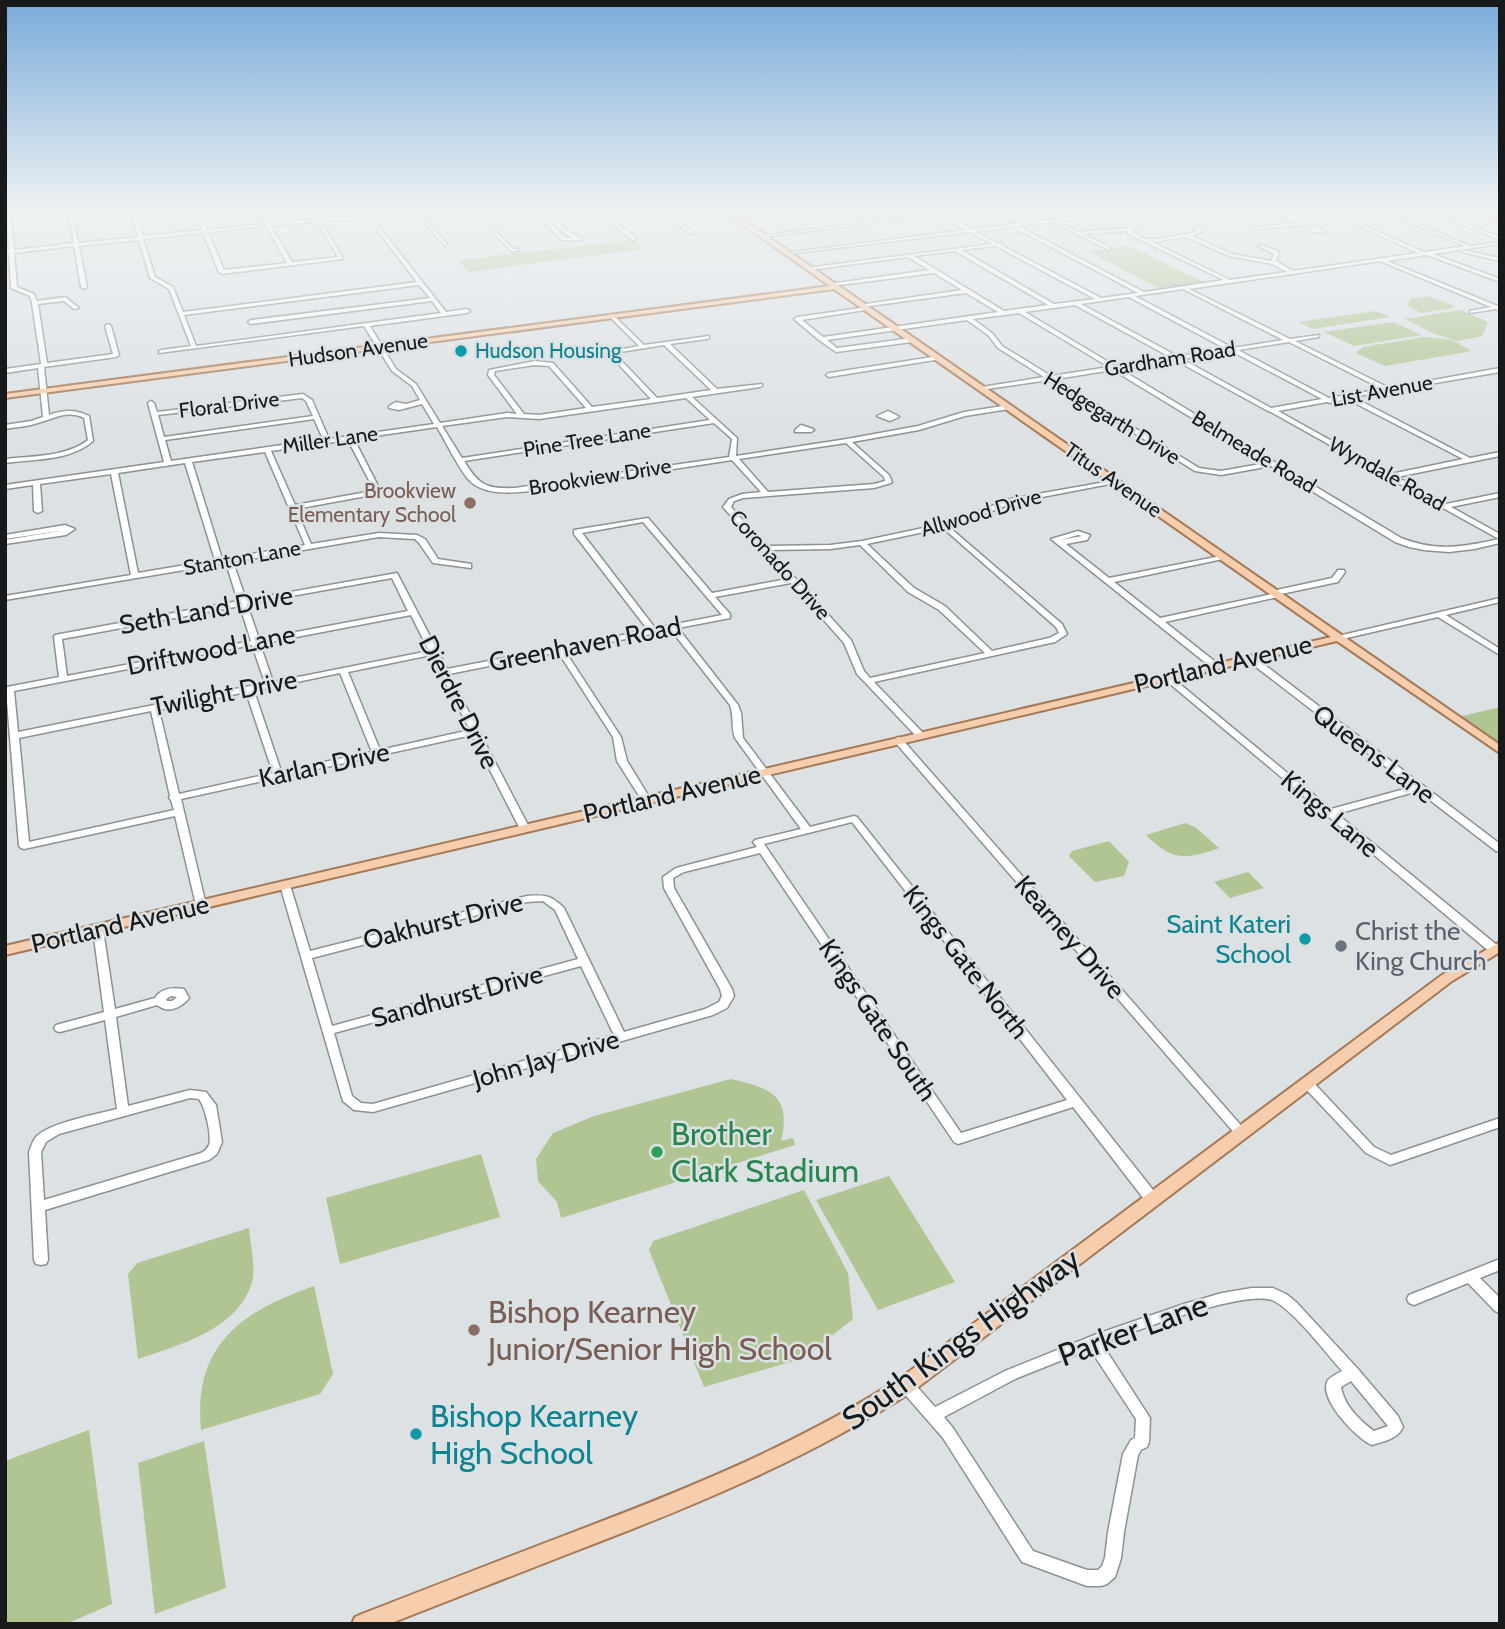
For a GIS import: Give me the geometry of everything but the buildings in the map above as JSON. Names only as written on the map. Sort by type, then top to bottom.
[{"type":"main road","name":"Titus Avenue","points":[[834,286],[1500,750]]},
{"type":"main road","name":"Hudson Avenue","points":[[5,396],[834,286]]},
{"type":"main road","name":"Portland Avenue","points":[[5,951],[1338,638]]},
{"type":"main road","name":"South Kings Highway","points":[[362,1624],[741,1476],[805,1447],[906,1385],[1447,978],[1497,948]]},
{"type":"street","points":[[15,286],[32,295],[34,303],[43,366],[46,416]]},
{"type":"street","points":[[171,286],[194,346]]},
{"type":"street","points":[[182,314],[404,286]]},
{"type":"street","points":[[422,286],[444,314]]},
{"type":"street","points":[[959,286],[1003,313]]},
{"type":"street","points":[[1019,286],[1054,306]]},
{"type":"street","points":[[1076,286],[1101,300]]},
{"type":"street","points":[[1128,286],[1143,294]]},
{"type":"street","points":[[821,339],[1196,286]]},
{"type":"street","points":[[1445,286],[1499,308]]},
{"type":"street","points":[[1183,288],[1389,390]]},
{"type":"street","points":[[912,340],[837,350],[797,319],[967,291]]},
{"type":"street","points":[[1130,295],[1330,401]]},
{"type":"street","points":[[34,303],[65,299],[76,308]]},
{"type":"street","points":[[251,322],[432,299]]},
{"type":"street","points":[[1075,303],[1174,359]]},
{"type":"street","points":[[243,306],[258,340]]},
{"type":"street","points":[[1472,312],[1499,308]]},
{"type":"street","name":"Belmeade Road","points":[[1019,311],[1411,545],[1449,552],[1500,539]]},
{"type":"street","points":[[161,352],[467,312]]},
{"type":"street","points":[[612,316],[642,346]]},
{"type":"street","name":"Hedgegarth Drive","points":[[968,318],[990,334],[1000,346],[1136,434],[1202,472],[1221,473],[1272,464]]},
{"type":"street","points":[[5,371],[116,355],[108,326]]},
{"type":"street","name":"Brookview Drive","points":[[367,326],[394,370],[411,381],[460,460],[478,483],[510,491],[847,441],[1009,407]]},
{"type":"street","name":"Gardham Road","points":[[982,389],[1317,336]]},
{"type":"street","points":[[655,400],[610,352],[707,337]]},
{"type":"street","points":[[665,343],[716,392]]},
{"type":"street","points":[[830,375],[939,358]]},
{"type":"street","name":"List Avenue","points":[[1174,359],[1264,409],[1274,411],[1500,370]]},
{"type":"street","points":[[521,415],[491,375],[492,370],[535,363],[551,364],[591,410]]},
{"type":"street","name":"Miller Lane","points":[[5,487],[327,440],[521,415],[536,418],[760,385]]},
{"type":"street","name":"Floral Drive","points":[[154,414],[303,396],[309,398],[316,417]]},
{"type":"street","points":[[688,396],[735,439],[732,456],[766,494]]},
{"type":"street","points":[[1348,397],[1469,460]]},
{"type":"street","points":[[404,405],[425,401]]},
{"type":"street","points":[[151,403],[168,464]]},
{"type":"street","name":"Wyndale Road","points":[[1274,411],[1500,539]]},
{"type":"street","points":[[5,427],[35,423],[46,416],[70,412],[85,416],[90,442],[73,451],[5,461]]},
{"type":"street","points":[[161,439],[316,417],[327,440]]},
{"type":"street","points":[[892,419],[906,430]]},
{"type":"street","name":"Pine Tree Lane","points":[[460,460],[714,421]]},
{"type":"street","points":[[807,432],[820,445]]},
{"type":"street","points":[[292,508],[375,493],[376,488],[350,437]]},
{"type":"street","name":"Coronado Drive","points":[[847,441],[887,476],[890,480],[887,484],[734,498],[727,507],[848,642],[854,661],[868,681],[920,735]]},
{"type":"street","points":[[267,449],[309,547]]},
{"type":"street","points":[[1390,475],[1500,454]]},
{"type":"street","points":[[188,461],[224,561],[243,603],[269,684]]},
{"type":"street","points":[[114,471],[135,576]]},
{"type":"street","name":"Allwood Drive","points":[[763,548],[830,547],[862,543],[944,526],[1009,501],[1115,481]]},
{"type":"street","points":[[36,482],[38,510]]},
{"type":"street","points":[[1445,506],[1500,495]]},
{"type":"street","points":[[653,631],[577,531],[645,520],[710,596],[793,580]]},
{"type":"street","points":[[868,681],[1058,638],[1063,632],[944,526]]},
{"type":"street","points":[[5,537],[65,527],[71,529],[66,533],[5,542]]},
{"type":"street","name":"Stanton Lane","points":[[5,598],[379,535],[405,535],[422,541],[436,561],[468,566]]},
{"type":"street","points":[[862,543],[911,590],[942,608],[990,653]]},
{"type":"street","points":[[1059,543],[1215,666]]},
{"type":"street","points":[[1107,581],[1223,557]]},
{"type":"street","points":[[1158,621],[1335,580],[1341,572]]},
{"type":"street","name":"Seth Land Drive","points":[[63,679],[58,637],[394,575]]},
{"type":"street","name":"Dierdre Drive","points":[[394,575],[524,829]]},
{"type":"street","name":"Greenhaven Road","points":[[444,672],[727,616],[710,596]]},
{"type":"street","points":[[1338,638],[1500,600]]},
{"type":"street","name":"Driftwood Lane","points":[[14,736],[10,689],[413,612]]},
{"type":"street","points":[[1441,615],[1500,653]]},
{"type":"street","points":[[673,627],[734,705],[738,714],[739,738],[807,830],[758,842],[762,849]]},
{"type":"street","points":[[560,649],[617,737],[622,761],[646,800]]},
{"type":"street","name":"Twilight Drive","points":[[14,736],[433,652]]},
{"type":"street","name":"Queens Lane","points":[[1250,658],[1500,849]]},
{"type":"street","points":[[343,669],[377,753]]},
{"type":"street","name":"Kings Lane","points":[[1167,678],[1497,948]]},
{"type":"street","points":[[249,688],[278,775]]},
{"type":"street","points":[[154,707],[201,905]]},
{"type":"street","name":"Karlan Drive","points":[[174,798],[473,732]]},
{"type":"street","points":[[14,736],[24,846],[177,812]]},
{"type":"street","name":"Kearney Drive","points":[[898,740],[1241,1133]]},
{"type":"street","points":[[1329,813],[1418,788]]},
{"type":"street","name":"Kings Gate North","points":[[807,830],[854,819],[1152,1199]]},
{"type":"street","name":"John Jay Drive","points":[[285,885],[347,1098],[351,1103],[365,1108],[389,1105],[709,1012],[727,1001],[726,989],[669,888],[668,877],[680,870],[762,849]]},
{"type":"street","name":"Kings Gate South","points":[[762,849],[958,1139],[1074,1102]]},
{"type":"street","name":"Oakhurst Drive","points":[[306,956],[536,898],[551,900],[559,908],[621,1038]]},
{"type":"street","points":[[98,930],[123,1112]]},
{"type":"street","name":"Sandhurst Drive","points":[[328,1031],[585,961]]},
{"type":"street","points":[[60,1028],[159,1001]]},
{"type":"street","points":[[1307,1083],[1370,1150],[1390,1160],[1500,1122]]},
{"type":"street","points":[[39,1207],[205,1157],[215,1147],[210,1105],[202,1095],[191,1094],[55,1130],[41,1139],[35,1152],[41,1259]]},
{"type":"street","points":[[1414,1299],[1500,1264]]},
{"type":"street","points":[[1470,1276],[1500,1307]]},
{"type":"street","name":"Parker Lane","points":[[934,1415],[1009,1376],[1094,1343],[1195,1306],[1265,1292],[1283,1298],[1352,1372],[1393,1421],[1393,1431],[1372,1438],[1364,1433],[1336,1398],[1334,1384],[1352,1372]]},
{"type":"street","points":[[906,1385],[934,1415],[1028,1556],[1087,1578],[1101,1578],[1109,1571],[1114,1558],[1116,1532],[1131,1454],[1142,1442],[1144,1429],[1143,1418],[1094,1343]]},
{"type":"green space","points":[[1154,286],[1192,286],[1162,290]]},
{"type":"green space","points":[[1428,296],[1454,308],[1421,313],[1408,306],[1410,299]]},
{"type":"green space","points":[[1460,310],[1488,322],[1482,336],[1457,341],[1435,334],[1405,319]]},
{"type":"green space","points":[[1376,311],[1390,317],[1313,329],[1299,322]]},
{"type":"green space","points":[[1393,322],[1422,335],[1354,346],[1324,332]]},
{"type":"green space","points":[[1424,337],[1452,340],[1472,351],[1385,366],[1356,353],[1363,347]]},
{"type":"green space","points":[[1500,707],[1500,750],[1454,718]]},
{"type":"green space","points":[[1185,823],[1195,827],[1219,848],[1197,855],[1180,856],[1164,850],[1146,835]]},
{"type":"green space","points":[[1109,841],[1129,862],[1124,876],[1095,882],[1069,856],[1072,851]]},
{"type":"green space","points":[[1248,872],[1264,888],[1230,898],[1214,882]]},
{"type":"green space","name":"Brother Clark Stadium","points":[[731,1079],[757,1086],[775,1096],[783,1113],[781,1141],[793,1138],[795,1145],[561,1218],[557,1202],[538,1181],[536,1159],[553,1133],[594,1116]]},
{"type":"green space","points":[[481,1154],[500,1217],[340,1264],[326,1198]]},
{"type":"green space","points":[[889,1176],[955,1282],[878,1310],[816,1200]]},
{"type":"green space","points":[[804,1190],[848,1273],[853,1319],[804,1358],[704,1387],[649,1250],[653,1241]]},
{"type":"green space","points":[[249,1228],[253,1277],[245,1299],[234,1312],[205,1333],[138,1359],[128,1274],[137,1263]]},
{"type":"green space","points":[[314,1286],[333,1374],[320,1394],[201,1430],[201,1400],[205,1375],[214,1354],[227,1336],[264,1308]]},
{"type":"green space","points":[[89,1430],[112,1604],[66,1624],[5,1624],[5,1461]]},
{"type":"green space","points":[[204,1441],[226,1588],[155,1614],[138,1463]]},
{"type":"place","name":"Hudson Housing","points":[[461,351]]},
{"type":"place","name":"Brookview Elementary School","points":[[470,503]]},
{"type":"place","name":"Saint Kateri School","points":[[1305,939]]},
{"type":"place","name":"Christ the King Church","points":[[1341,946]]},
{"type":"place","name":"Brother Clark Stadium","points":[[657,1152]]},
{"type":"place","name":"Bishop Kearney Junior/Senior High School","points":[[474,1330]]},
{"type":"place","name":"Bishop Kearney High School","points":[[416,1434]]}]
